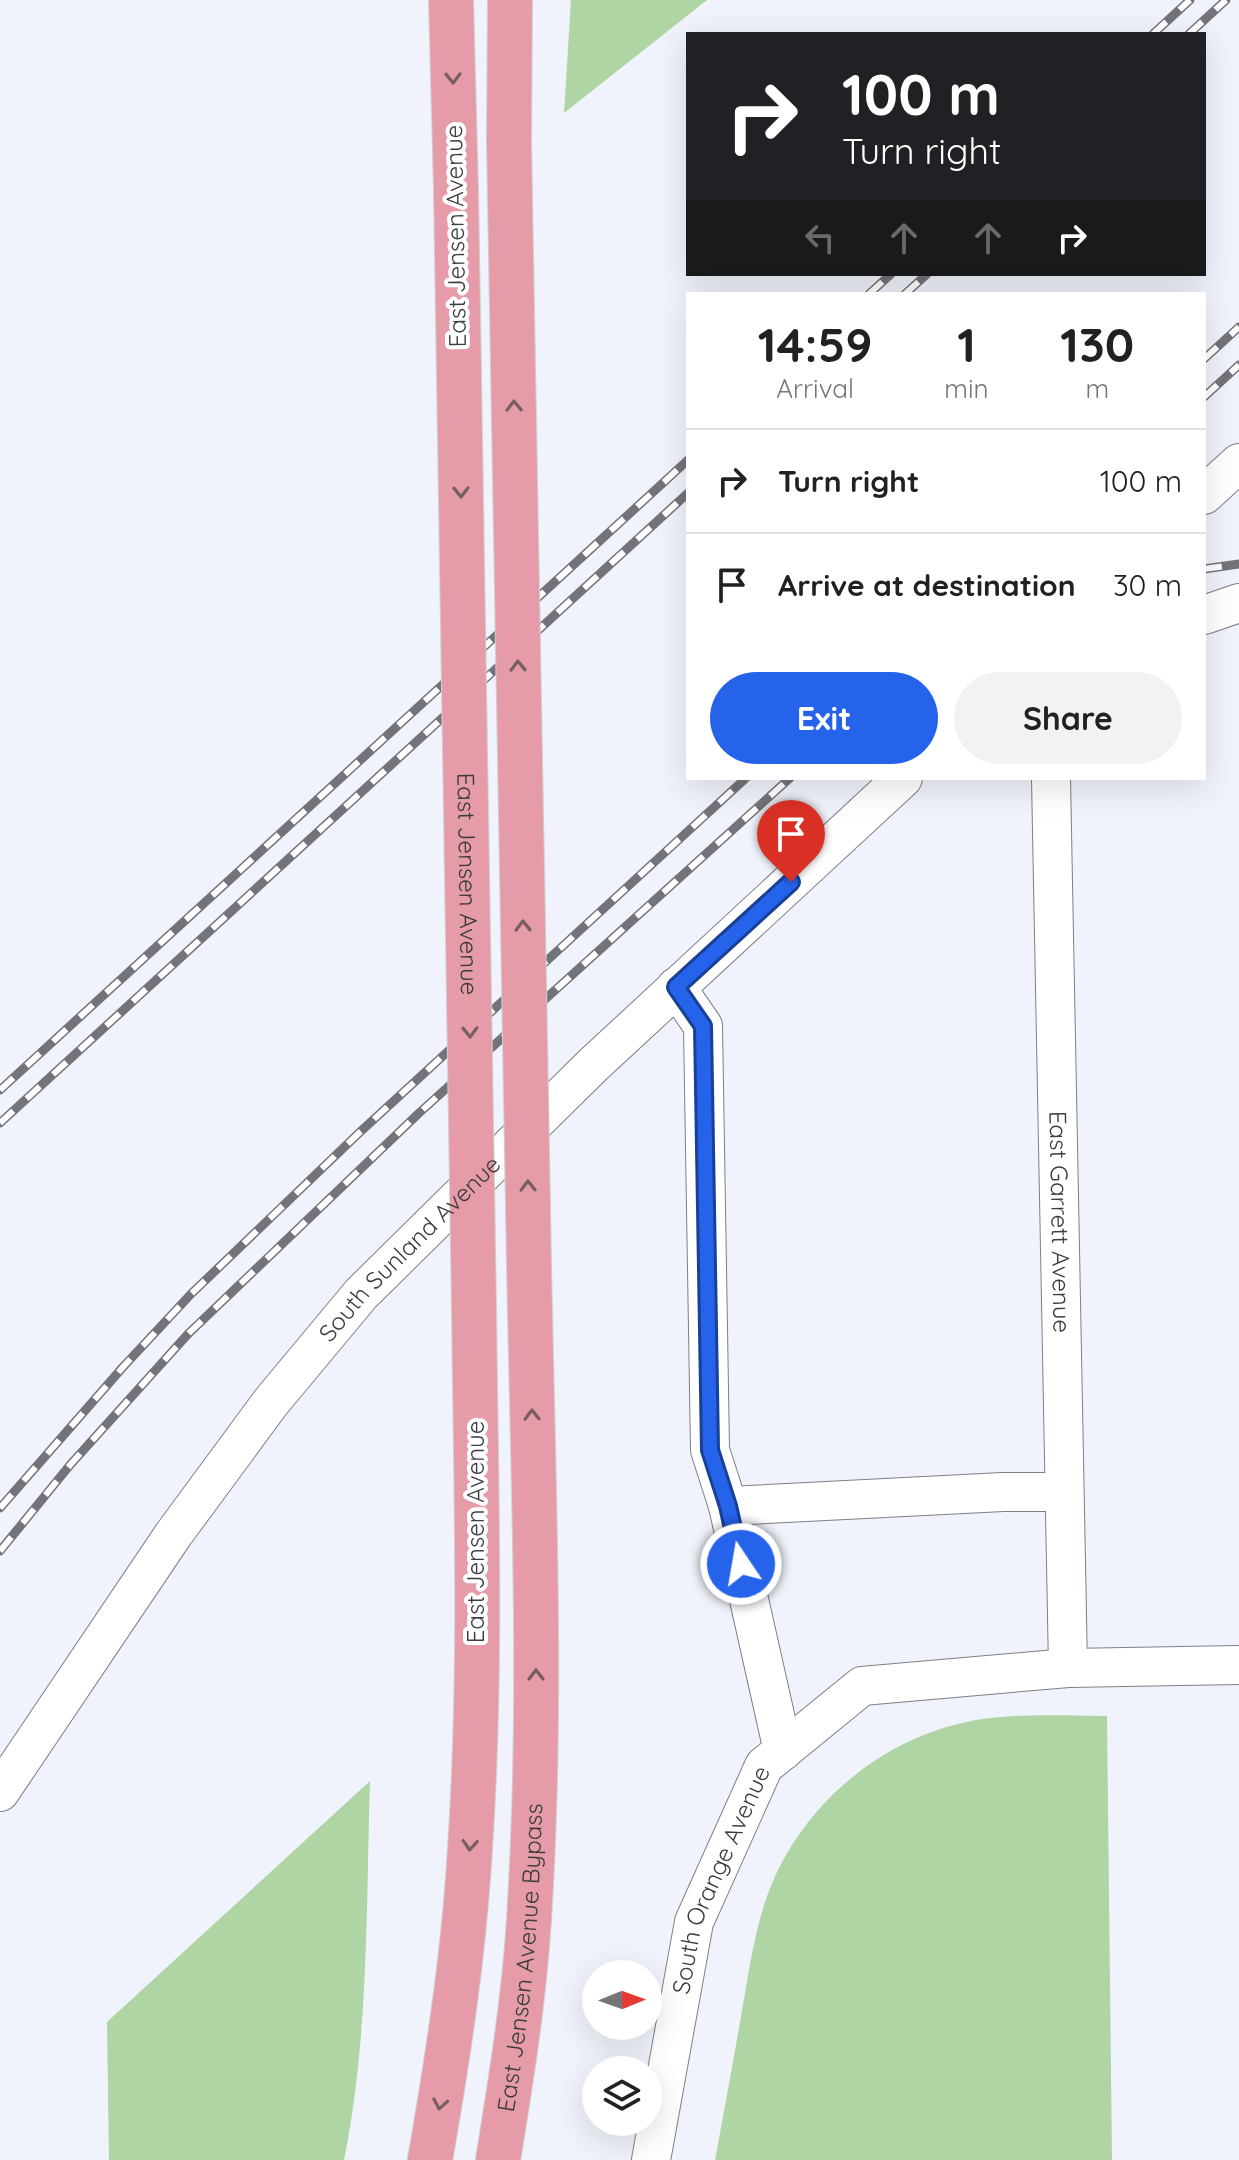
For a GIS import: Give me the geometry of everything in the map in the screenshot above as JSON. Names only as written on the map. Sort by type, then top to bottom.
[{"type":"main road","name":"East Jensen Avenue","points":[[430,2160],[445,2073],[464,1924],[475,1768],[477,1622],[451,0]]},
{"type":"main road","name":"East Jensen Avenue Bypass","points":[[498,2160],[521,2009],[529,1921],[536,1753],[509,142],[510,0]]},
{"type":"street","points":[[1206,493],[1239,463]]},
{"type":"street","points":[[1206,614],[1239,603]]},
{"type":"street","name":"South Sunland Avenue","points":[[0,1792],[173,1535],[271,1402],[361,1294],[593,1065],[901,780]]},
{"type":"street","name":"East Garrett Avenue","points":[[1051,780],[1068,1668]]},
{"type":"street","points":[[676,987],[703,1026],[710,1450],[728,1506],[783,1751]]},
{"type":"street","points":[[728,1506],[1003,1492],[1064,1492]]},
{"type":"street","name":"South Orange Avenue","points":[[651,2160],[694,1922],[764,1766],[862,1686],[1068,1668],[1239,1665]]},
{"type":"green space","points":[[571,0],[707,0],[564,113]]},
{"type":"green space","points":[[1107,1716],[1112,2160],[715,2160],[763,1909],[787,1853],[826,1802],[875,1761],[931,1732],[998,1717]]},
{"type":"green space","points":[[370,1781],[362,2019],[344,2160],[109,2160],[107,2022]]},
{"type":"railway","points":[[1155,32],[1190,0]]},
{"type":"railway","points":[[1191,32],[1226,0]]},
{"type":"railway","points":[[871,292],[889,276]]},
{"type":"railway","points":[[907,292],[925,276]]},
{"type":"railway","points":[[1206,357],[1239,327]]},
{"type":"railway","points":[[1206,395],[1239,365]]},
{"type":"railway","points":[[0,1090],[686,462]]},
{"type":"railway","points":[[0,1123],[686,495]]},
{"type":"railway","points":[[1206,569],[1239,564]]},
{"type":"railway","points":[[0,1508],[191,1294],[360,1132],[744,780]]},
{"type":"railway","points":[[0,1551],[70,1465],[188,1334],[418,1114],[788,780]]},
{"type":"route","points":[[741,1564],[728,1506],[710,1450],[703,1026],[676,987],[791,882]]}]
